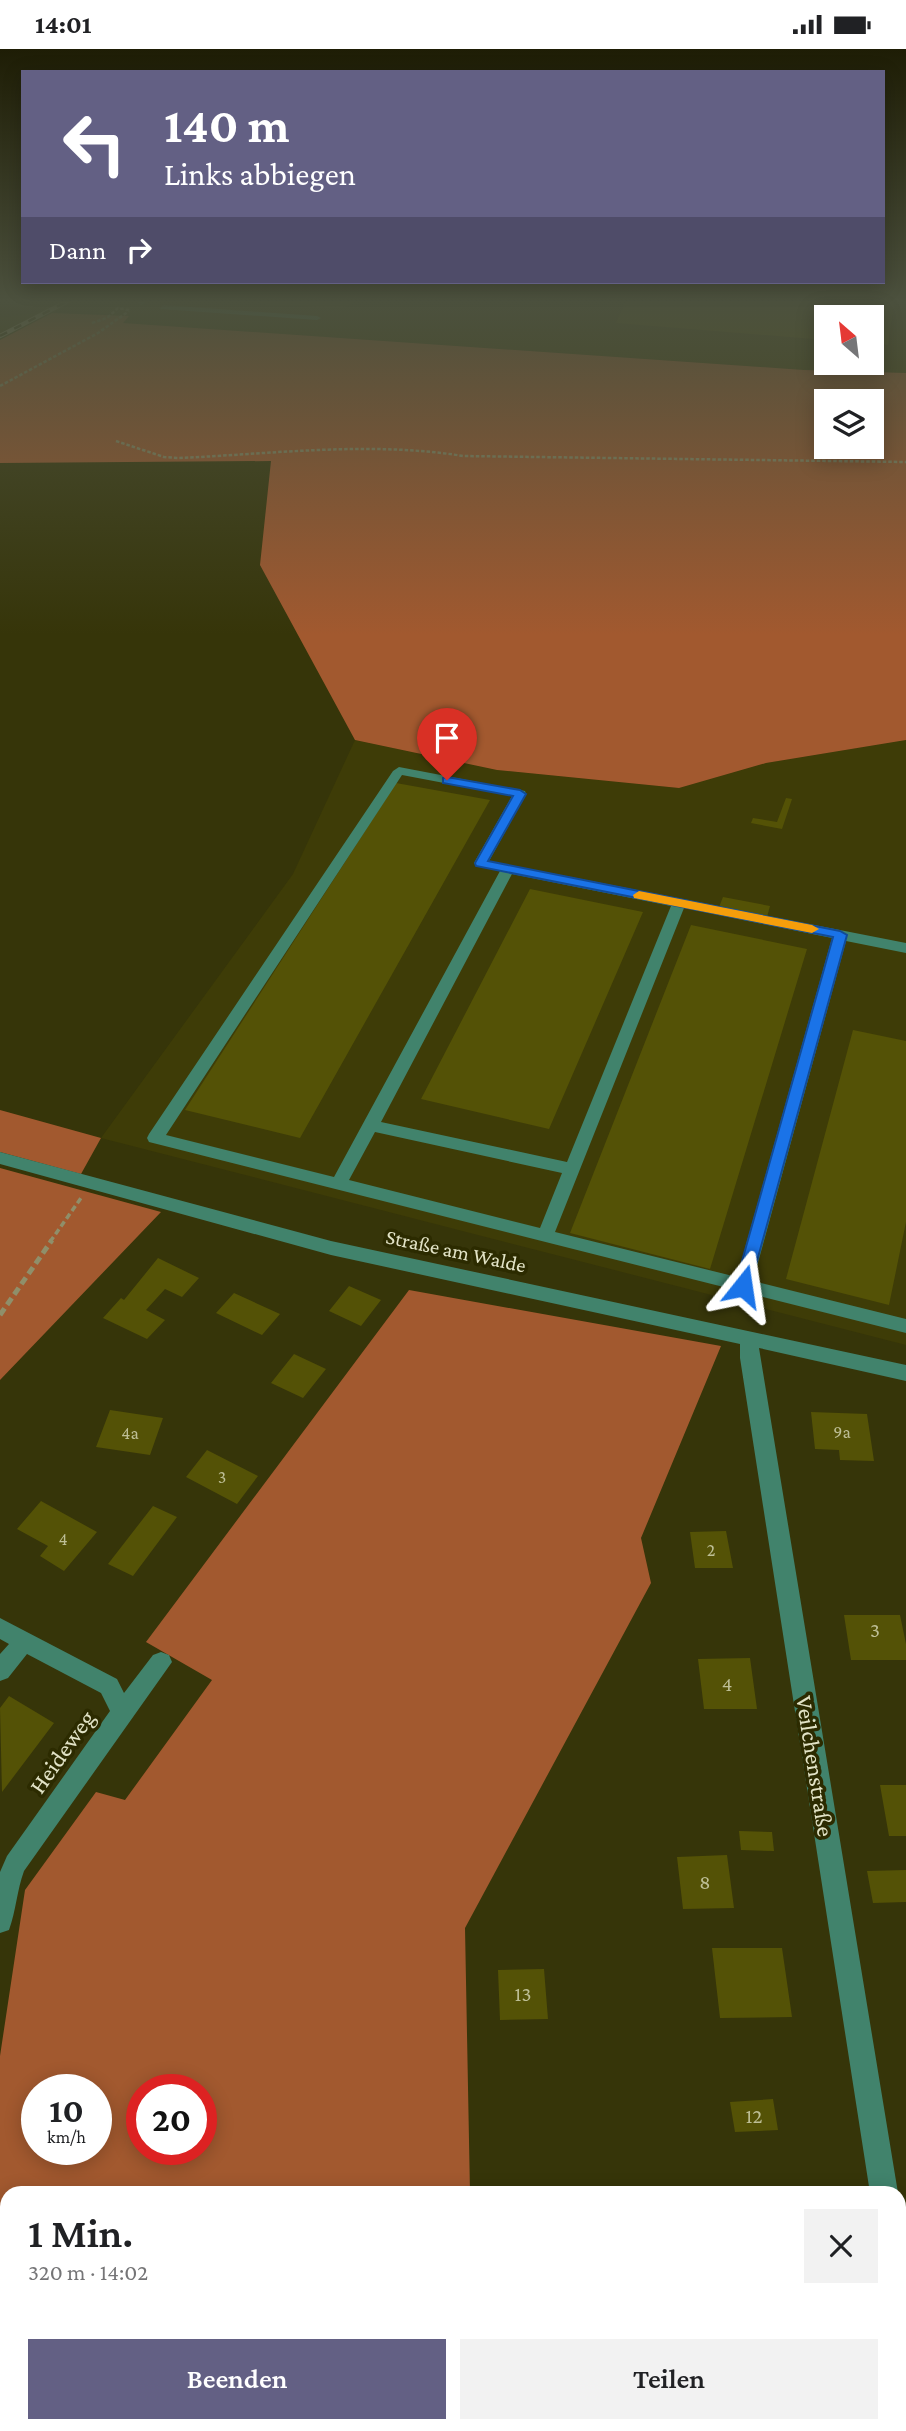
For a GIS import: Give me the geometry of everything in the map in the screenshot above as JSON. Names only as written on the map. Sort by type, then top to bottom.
[{"type":"street","points":[[906,948],[481,863],[520,794],[399,771],[155,1138],[906,1327]]},
{"type":"street","points":[[339,1184],[508,869]]},
{"type":"street","points":[[545,1236],[679,903]]},
{"type":"street","points":[[743,1286],[840,935]]},
{"type":"street","points":[[370,1125],[572,1169]]},
{"type":"street","name":"Straße am Walde","points":[[0,1158],[331,1248],[906,1373]]},
{"type":"street","name":"Veilchenstraße","points":[[750,1340],[749,1357],[883,2186]]},
{"type":"street","name":"Heideweg","points":[[0,1628],[109,1686],[122,1713],[15,1864],[5,1891],[0,1921]]},
{"type":"street","points":[[0,1671],[24,1641]]},
{"type":"street","points":[[122,1713],[160,1662]]},
{"type":"path","points":[[116,441],[164,457],[179,458],[366,450],[438,452],[463,456],[906,462]]},
{"type":"path","points":[[0,1315],[60,1224],[92,1184]]},
{"type":"shaded area","points":[[0,412],[814,412],[814,459],[884,459],[884,412],[906,412],[906,740],[766,763],[679,788],[497,770],[355,740],[260,565],[271,461],[0,463]]},
{"type":"shaded area","points":[[355,740],[497,770],[679,788],[766,763],[906,740],[906,1345],[101,1138],[293,874]]},
{"type":"shaded area","points":[[0,1110],[101,1138],[81,1174],[0,1152]]},
{"type":"shaded area","points":[[0,1168],[161,1212],[0,1380]]},
{"type":"shaded area","points":[[409,1290],[721,1346],[641,1538],[651,1583],[465,1928],[470,2186],[0,2186],[0,2056],[25,1890],[96,1792],[125,1800],[212,1680],[146,1642]]},
{"type":"building","points":[[396,783],[490,800],[300,1138],[185,1110]]},
{"type":"building","points":[[786,798],[792,799],[782,829],[751,823],[753,818],[777,822]]},
{"type":"building","points":[[530,889],[643,912],[549,1129],[421,1099]]},
{"type":"building","points":[[723,897],[770,906],[767,917],[719,907]]},
{"type":"building","points":[[691,925],[807,949],[710,1269],[570,1233]]},
{"type":"building","points":[[853,1030],[906,1041],[906,1222],[889,1305],[786,1279]]},
{"type":"building","points":[[158,1258],[199,1278],[182,1297],[165,1289],[146,1310],[165,1320],[147,1339],[103,1318],[121,1298],[124,1300]]},
{"type":"building","points":[[349,1286],[381,1300],[361,1326],[329,1311]]},
{"type":"building","points":[[234,1293],[280,1314],[262,1335],[216,1313]]},
{"type":"building","points":[[294,1354],[326,1369],[303,1398],[271,1383]]},
{"type":"building","points":[[110,1410],[163,1418],[150,1455],[96,1447]]},
{"type":"building","points":[[811,1412],[867,1414],[874,1461],[840,1460],[839,1450],[815,1449]]},
{"type":"building","points":[[207,1450],[258,1476],[237,1504],[186,1477]]},
{"type":"building","points":[[41,1501],[97,1532],[64,1571],[40,1556],[48,1546],[17,1529]]},
{"type":"building","points":[[153,1506],[177,1517],[133,1576],[108,1564]]},
{"type":"building","points":[[726,1531],[733,1568],[695,1568],[690,1532]]},
{"type":"building","points":[[844,1615],[900,1615],[906,1644],[906,1660],[851,1660]]},
{"type":"building","points":[[750,1658],[757,1709],[704,1709],[698,1659]]},
{"type":"building","points":[[9,1696],[54,1723],[2,1792],[0,1708]]},
{"type":"building","points":[[880,1785],[906,1785],[906,1836],[889,1836]]},
{"type":"building","points":[[739,1831],[772,1832],[774,1851],[741,1850]]},
{"type":"building","points":[[727,1855],[734,1908],[683,1909],[677,1857]]},
{"type":"building","points":[[906,1870],[906,1902],[873,1903],[867,1871]]},
{"type":"building","points":[[712,1948],[782,1948],[792,2017],[720,2018]]},
{"type":"building","points":[[544,1969],[548,2019],[500,2020],[498,1970]]},
{"type":"building","points":[[773,2099],[778,2130],[735,2132],[730,2102]]},
{"type":"slow traffic","points":[[639,895],[812,929]]},
{"type":"route","points":[[447,780],[520,794],[481,863],[840,935],[743,1286]]}]
